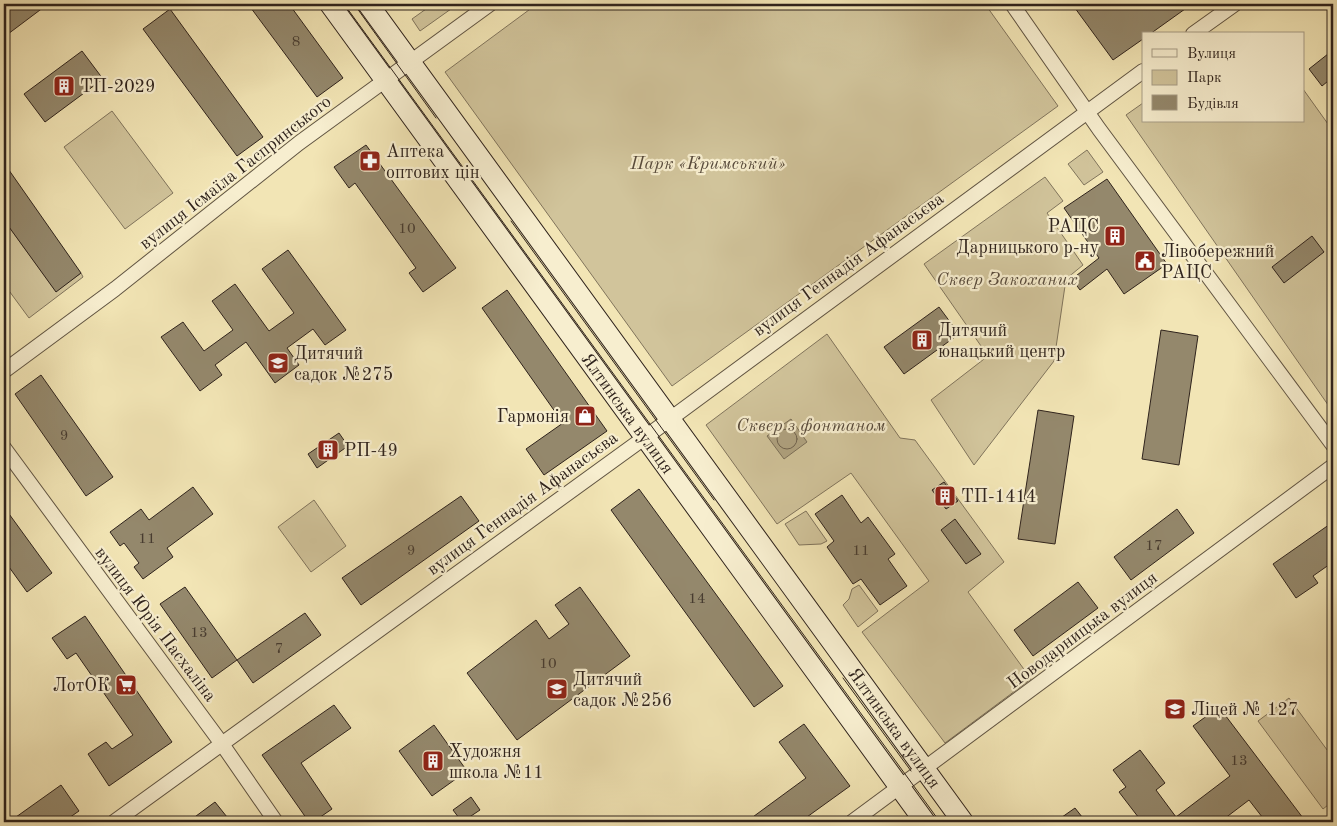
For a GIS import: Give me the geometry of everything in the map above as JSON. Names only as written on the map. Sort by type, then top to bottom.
[{"type":"street","name":"Ялтинська вулиця","points":[[330,4],[384,81],[925,822]]},
{"type":"street","name":"Ялтинська вулиця","points":[[368,4],[963,822]]},
{"type":"street","name":"вулиця Ісмаїла Гаспринського","points":[[4,371],[115,289],[299,143],[490,4]]},
{"type":"street","points":[[1012,4],[1087,112],[1333,444]]},
{"type":"street","points":[[1196,32],[1235,4]]},
{"type":"street","name":"вулиця Геннадія Афанасьєва","points":[[114,822],[670,419],[1142,71]]},
{"type":"street","name":"вулиця Юрія Пасхаліна","points":[[4,448],[222,744],[276,822]]},
{"type":"street","name":"Новодарницька вулиця","points":[[852,822],[1333,466]]},
{"type":"green space","points":[[433,4],[458,4],[420,31],[412,19]]},
{"type":"green space","name":"Парк «Кримський»","points":[[537,4],[985,4],[1058,106],[672,386],[445,72]]},
{"type":"green space","points":[[1304,90],[1333,131],[1333,412],[1126,115],[1142,104],[1142,122],[1304,122]]},
{"type":"green space","points":[[112,111],[173,193],[125,229],[64,147]]},
{"type":"green space","points":[[1087,150],[1103,172],[1084,185],[1068,164]]},
{"type":"green space","name":"Сквер Закоханих","points":[[1045,177],[1063,201],[1047,213],[1083,265],[1066,279],[1054,361],[974,465],[931,400],[988,356],[924,264]]},
{"type":"green space","points":[[4,220],[56,291],[81,273],[83,277],[29,318],[4,284]]},
{"type":"green space","name":"Сквер з фонтаном","points":[[827,334],[900,438],[915,440],[1004,562],[968,592],[1031,679],[945,743],[862,632],[929,581],[851,473],[777,524],[706,425]]},
{"type":"green space","points":[[314,500],[346,546],[311,572],[278,527]]},
{"type":"green space","points":[[806,511],[827,541],[821,544],[799,545],[785,524]]},
{"type":"green space","points":[[859,585],[878,611],[858,627],[843,605],[849,599],[852,589]]},
{"type":"green space","points":[[1289,698],[1333,758],[1333,801],[1323,809],[1258,721]]},
{"type":"water","points":[[791,419],[807,442],[784,459],[767,436]]},
{"type":"building","points":[[4,4],[48,4],[4,37]]},
{"type":"building","points":[[248,4],[289,4],[343,78],[317,97]]},
{"type":"building","points":[[1072,4],[1118,4],[1122,9],[1130,4],[1192,4],[1153,32],[1142,32],[1142,40],[1113,60]]},
{"type":"building","points":[[170,9],[263,137],[237,156],[143,29]]},
{"type":"building","points":[[1333,50],[1333,77],[1322,86],[1309,69]]},
{"type":"building","name":"ТП-2029","points":[[82,51],[103,79],[45,122],[24,94]]},
{"type":"building","points":[[366,145],[456,268],[423,292],[409,273],[416,268],[355,183],[349,188],[334,167]]},
{"type":"building","points":[[4,163],[81,273],[56,292],[4,220]]},
{"type":"building","name":"РАЦС Дарницького р-ну","points":[[1107,179],[1167,264],[1124,294],[1107,269],[1080,290],[1072,279],[1099,258],[1064,208]]},
{"type":"building","points":[[1312,236],[1324,252],[1284,283],[1272,267]]},
{"type":"building","points":[[288,250],[346,330],[325,345],[313,329],[287,348],[299,365],[275,383],[246,342],[215,365],[222,375],[200,391],[161,337],[183,322],[204,351],[233,330],[212,301],[235,284],[269,331],[294,313],[262,269]]},
{"type":"building","points":[[507,290],[607,431],[544,475],[526,449],[563,423],[482,308]]},
{"type":"building","name":"Дитячий юнацький центр","points":[[939,307],[959,334],[904,374],[884,347]]},
{"type":"building","points":[[1161,330],[1198,336],[1179,465],[1142,459]]},
{"type":"building","points":[[41,375],[113,477],[86,496],[15,394]]},
{"type":"building","points":[[1038,410],[1074,416],[1055,544],[1018,539]]},
{"type":"building","name":"РП-49","points":[[339,433],[348,446],[317,468],[308,454]]},
{"type":"building","name":"ТП-1414","points":[[944,482],[958,501],[946,509],[932,490]]},
{"type":"building","points":[[193,487],[213,514],[167,548],[173,557],[143,579],[134,567],[139,563],[124,543],[120,546],[110,532],[141,509],[149,520]]},
{"type":"building","points":[[639,489],[783,686],[754,707],[611,510]]},
{"type":"building","points":[[842,495],[861,523],[868,517],[895,554],[888,559],[907,586],[880,605],[861,579],[853,584],[827,547],[834,541],[815,514]]},
{"type":"building","points":[[461,496],[479,521],[361,605],[342,578]]},
{"type":"building","points":[[4,507],[52,573],[27,592],[4,560]]},
{"type":"building","points":[[1177,509],[1194,533],[1131,580],[1114,557]]},
{"type":"building","points":[[955,519],[981,554],[966,564],[941,530]]},
{"type":"building","points":[[1333,522],[1333,562],[1313,576],[1318,583],[1296,598],[1273,564]]},
{"type":"building","points":[[1078,582],[1098,608],[1033,656],[1014,630]]},
{"type":"building","points":[[185,587],[237,660],[212,678],[160,604]]},
{"type":"building","points":[[580,587],[630,656],[517,740],[467,673],[536,620],[549,639],[569,624],[555,605]]},
{"type":"building","points":[[305,613],[321,635],[253,683],[237,660]]},
{"type":"building","points":[[85,616],[172,742],[109,786],[88,754],[106,742],[112,749],[133,735],[76,653],[67,659],[52,638]]},
{"type":"building","points":[[334,705],[351,728],[301,763],[332,809],[313,822],[309,822],[262,755]]},
{"type":"building","points":[[1219,707],[1306,822],[1266,822],[1249,800],[1220,822],[1142,822],[1119,792],[1126,787],[1113,770],[1140,750],[1165,783],[1156,790],[1176,817],[1230,776],[1193,726]]},
{"type":"building","points":[[804,724],[850,786],[800,822],[746,822],[806,778],[779,742]]},
{"type":"building","name":"Художня школа №11","points":[[434,725],[467,771],[432,796],[399,751]]},
{"type":"building","points":[[61,785],[79,811],[63,822],[9,822]]},
{"type":"building","points":[[471,797],[480,810],[462,822],[453,810]]},
{"type":"building","points":[[215,802],[231,822],[188,822]]},
{"type":"building","points":[[1075,808],[1086,822],[1055,822]]},
{"type":"tram line","points":[[344,4],[940,822]]},
{"type":"tram line","points":[[354,4],[436,118]]},
{"type":"tram line","points":[[511,221],[714,500]]},
{"type":"tram line","points":[[843,678],[911,771]]},
{"type":"place","name":"ТП-2029","points":[[64,86]]},
{"type":"place","name":"Аптека оптових цін","points":[[370,161]]},
{"type":"place","name":"РАЦС Дарницького р-ну","points":[[1115,236]]},
{"type":"place","name":"Лівобережний РАЦС","points":[[1145,261]]},
{"type":"place","name":"Дитячий юнацький центр","points":[[922,340]]},
{"type":"place","name":"Дитячий садок №275","points":[[278,363]]},
{"type":"place","name":"Гармонія","points":[[585,416]]},
{"type":"place","name":"РП-49","points":[[328,450]]},
{"type":"place","name":"ТП-1414","points":[[945,496]]},
{"type":"place","name":"ЛотОК","points":[[126,685]]},
{"type":"place","name":"Дитячий садок №256","points":[[557,689]]},
{"type":"place","name":"Ліцей № 127","points":[[1175,709]]},
{"type":"place","name":"Художня школа №11","points":[[433,761]]}]
